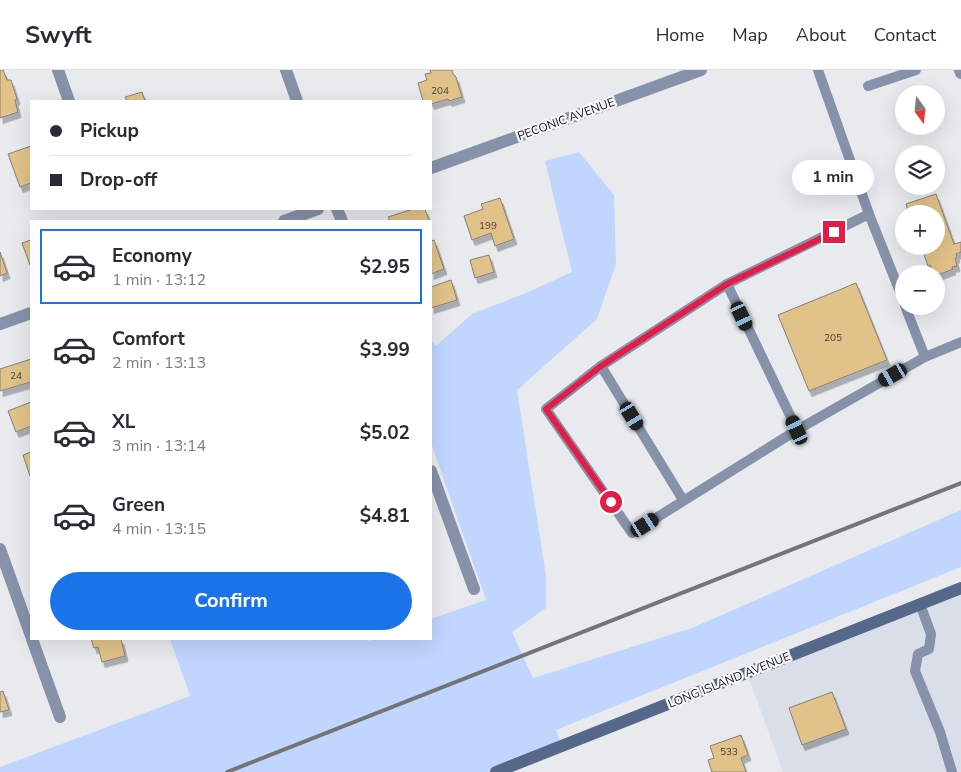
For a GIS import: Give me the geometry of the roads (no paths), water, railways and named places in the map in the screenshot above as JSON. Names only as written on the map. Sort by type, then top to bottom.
[{"type":"street","points":[[58,70],[69,100]]},
{"type":"street","points":[[286,70],[297,100]]},
{"type":"street","name":"PECONIC AVENUE","points":[[432,168],[702,70]]},
{"type":"street","points":[[287,220],[315,210]]},
{"type":"street","points":[[0,324],[30,313]]},
{"type":"street","points":[[432,474],[474,589]]},
{"type":"street","points":[[0,549],[30,632]]},
{"type":"street","name":"LONG ISLAND AVENUE","points":[[496,772],[961,588]]},
{"type":"street","points":[[33,640],[60,716]]},
{"type":"lane","points":[[818,70],[869,214],[895,279]]},
{"type":"lane","points":[[868,86],[916,70]]},
{"type":"lane","points":[[869,214],[727,284],[601,366],[546,409],[632,533],[797,430],[925,357],[961,342]]},
{"type":"lane","points":[[727,284],[797,430]]},
{"type":"lane","points":[[909,315],[925,357]]},
{"type":"lane","points":[[601,366],[683,500]]},
{"type":"lane","points":[[920,604],[931,634],[930,649],[918,654],[916,671],[940,732],[952,772]]},
{"type":"railway","points":[[227,772],[961,483]]}]
